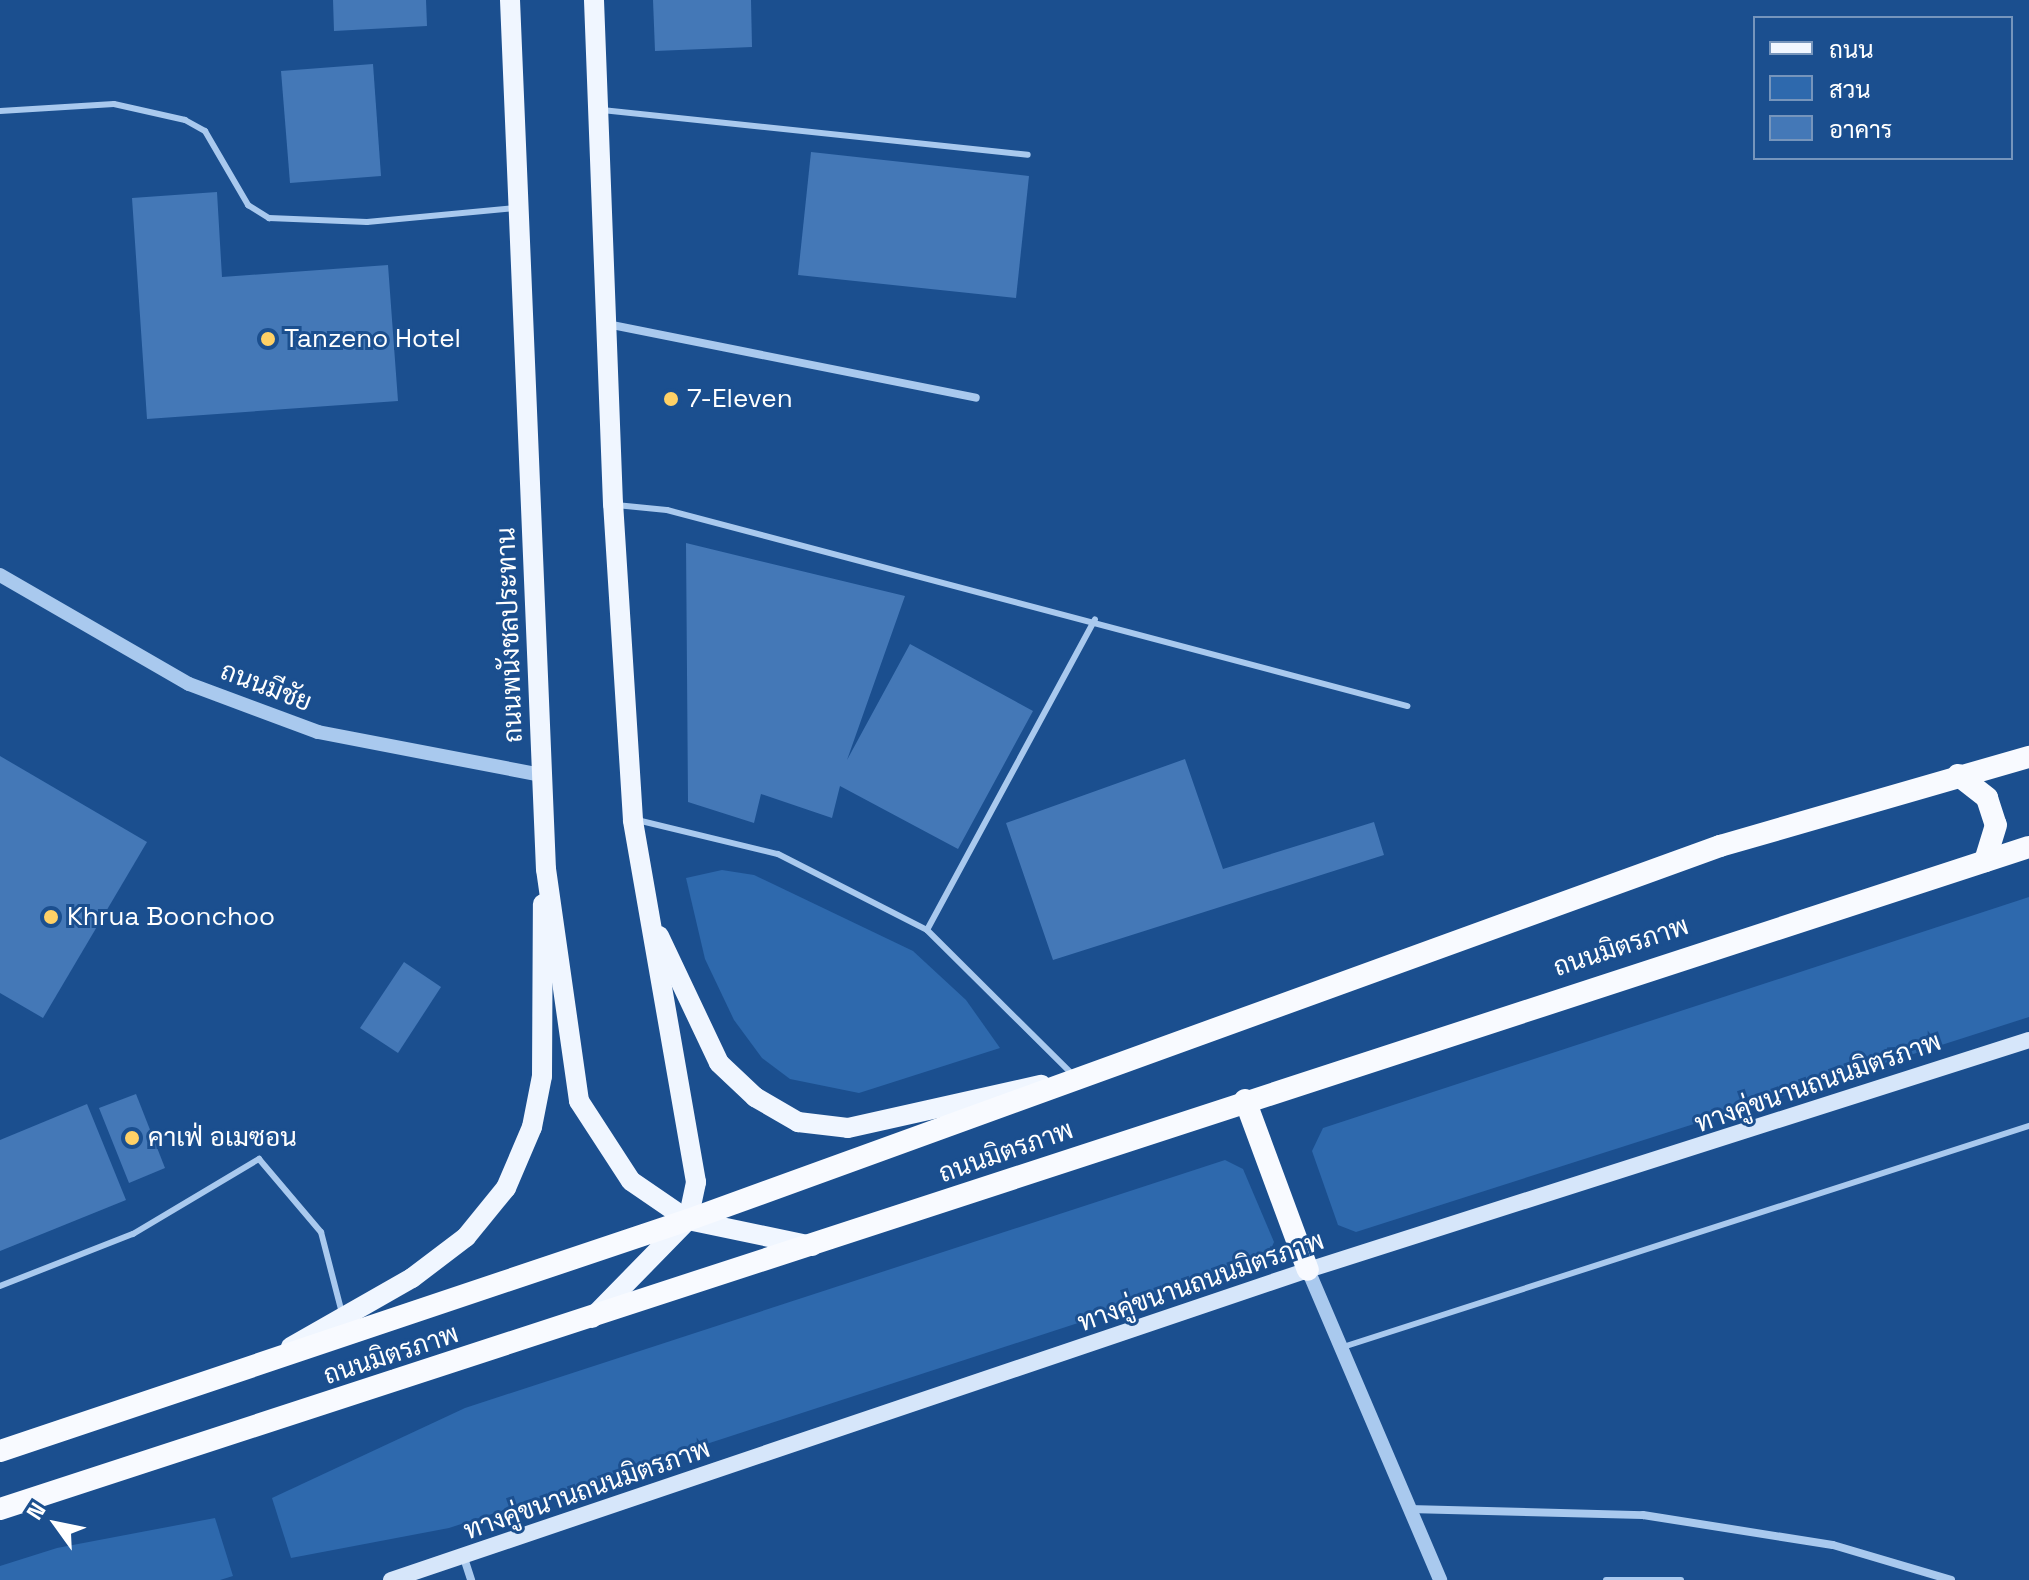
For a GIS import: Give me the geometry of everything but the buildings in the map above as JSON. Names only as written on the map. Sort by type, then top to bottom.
[{"type":"highway","name":"ถนนมิตรภาพ","points":[[0,1451],[688,1220],[1720,846],[2029,757]]},
{"type":"highway","points":[[1958,775],[1987,798],[1996,825],[1985,861]]},
{"type":"highway","name":"ถนนมิตรภาพ","points":[[0,1509],[816,1247],[1245,1100],[2029,847]]},
{"type":"highway","points":[[1245,1100],[1308,1270]]},
{"type":"main road","name":"ถนนพนังชลประทาน","points":[[510,0],[546,869],[579,1101],[631,1181],[688,1220],[816,1247]]},
{"type":"main road","points":[[590,1320],[688,1220],[696,1182],[633,820],[613,504],[594,0]]},
{"type":"main road","points":[[264,1363],[343,1318],[466,1237],[506,1188],[532,1127],[542,1076],[546,869]]},
{"type":"main road","points":[[647,911],[719,1063],[755,1097],[798,1122],[848,1128],[1076,1078]]},
{"type":"main road","name":"ทางคู่ขนานถนนมิตรภาพ","points":[[391,1580],[464,1558],[1308,1270],[2029,1040]]},
{"type":"street","points":[[606,324],[976,398]]},
{"type":"street","name":"ถนนมีชัย","points":[[0,575],[189,684],[318,732],[542,775]]},
{"type":"street","points":[[1308,1270],[1440,1580]]},
{"type":"street","points":[[1408,1509],[1643,1515],[1833,1545],[1945,1579]]},
{"type":"street","points":[[464,1558],[471,1580]]},
{"type":"lane","points":[[0,111],[114,104],[185,120],[205,131],[248,205],[269,218],[367,222],[518,208]]},
{"type":"lane","points":[[599,109],[1028,155]]},
{"type":"lane","points":[[613,504],[667,510],[1095,619],[1407,706]]},
{"type":"lane","points":[[927,930],[1095,619]]},
{"type":"lane","points":[[633,820],[778,854],[927,930],[1076,1078]]},
{"type":"lane","points":[[1339,1348],[2029,1126]]},
{"type":"lane","points":[[0,1286],[133,1234],[259,1159],[321,1232],[343,1318]]},
{"type":"lane","points":[[1606,1580],[1681,1580]]},
{"type":"green space","points":[[722,870],[754,875],[913,951],[966,1000],[1000,1048],[859,1093],[790,1079],[762,1058],[734,1020],[705,959],[686,878]]},
{"type":"green space","points":[[2029,897],[2029,1017],[1356,1232],[1338,1225],[1312,1151],[1323,1128]]},
{"type":"green space","points":[[1225,1160],[1243,1169],[1274,1242],[1265,1262],[449,1528],[291,1558],[272,1498],[465,1408]]},
{"type":"green space","points":[[215,1518],[233,1576],[220,1580],[0,1580],[0,1566],[57,1548]]},
{"type":"place","name":"Tanzeno Hotel","points":[[268,339]]},
{"type":"place","name":"7-Eleven","points":[[671,399]]},
{"type":"place","name":"Khrua Boonchoo","points":[[51,917]]},
{"type":"place","name":"คาเฟ่ อเมซอน","points":[[132,1138]]}]
